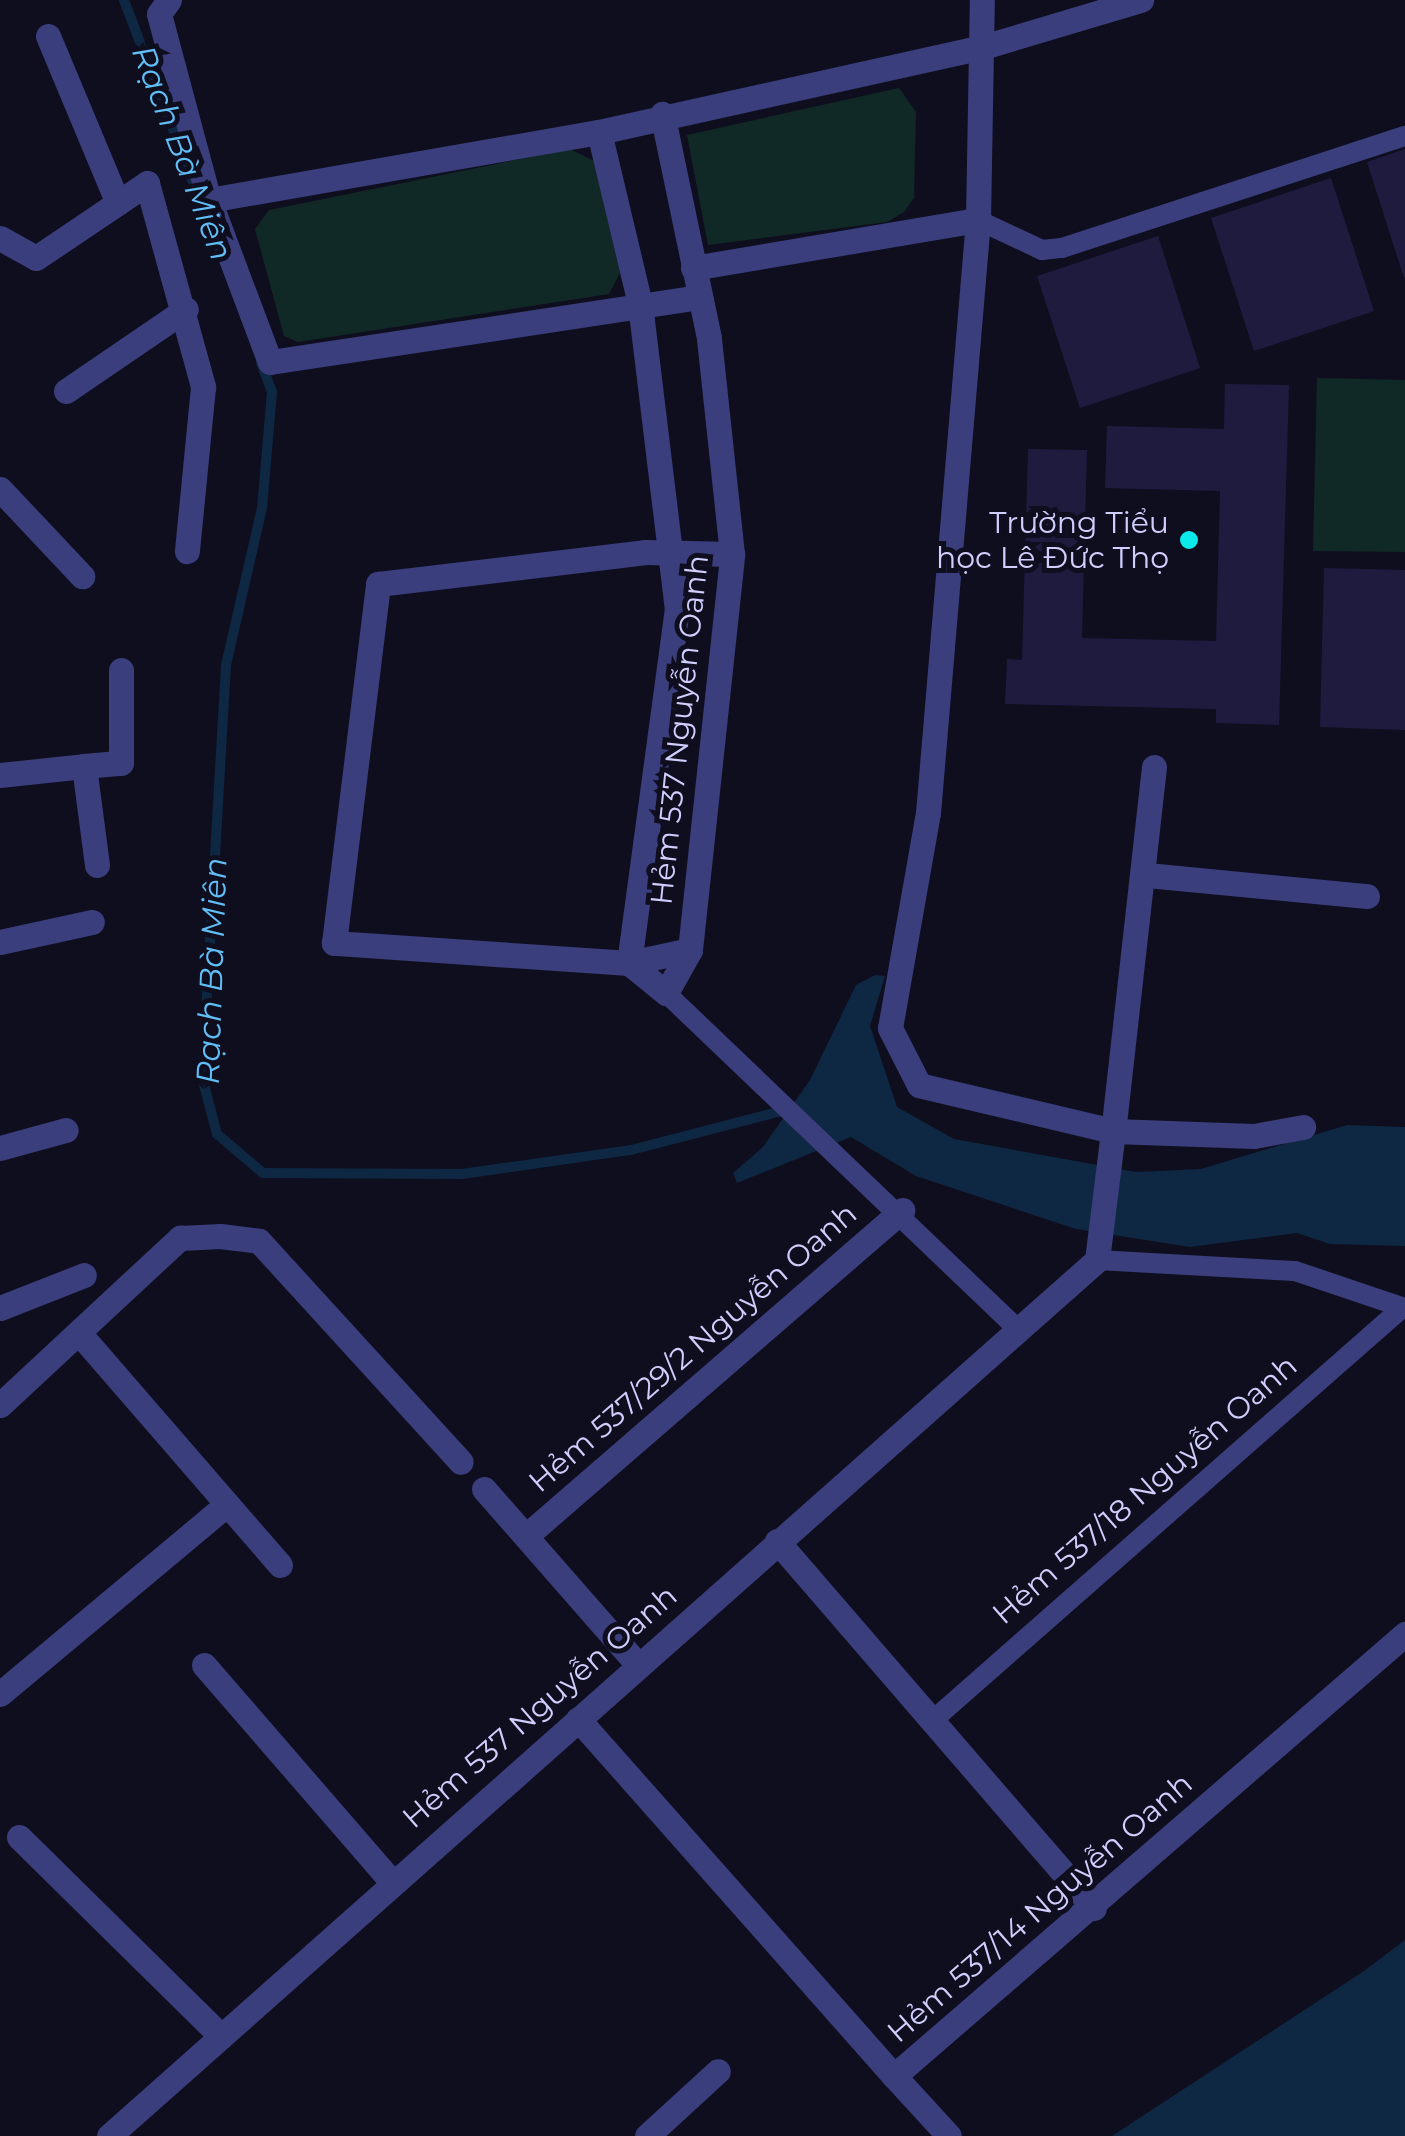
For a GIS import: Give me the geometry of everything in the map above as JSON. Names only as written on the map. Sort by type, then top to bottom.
[{"type":"street","points":[[168,0],[159,14],[209,200],[270,362],[700,297]]},
{"type":"street","points":[[982,0],[978,220],[928,813],[890,1028],[919,1084],[1112,1142],[1236,1136],[1303,1127]]},
{"type":"street","points":[[209,200],[599,132],[662,114],[983,47],[1141,0]]},
{"type":"street","points":[[48,36],[118,203]]},
{"type":"street","name":"Hẻm 537 Nguyễn Oanh","points":[[662,114],[700,297],[732,554],[690,950],[666,992]]},
{"type":"street","name":"Hẻm 537 Nguyễn Oanh","points":[[599,132],[640,304],[678,608],[629,963]]},
{"type":"street","points":[[2,232],[36,258],[147,183],[186,309],[203,387],[187,551]]},
{"type":"street","points":[[693,268],[978,220]]},
{"type":"street","points":[[66,391],[186,309]]},
{"type":"street","points":[[0,489],[82,576]]},
{"type":"street","points":[[690,950],[629,963],[334,944],[378,584],[670,553],[732,554]]},
{"type":"street","points":[[0,774],[121,763],[121,670]]},
{"type":"street","points":[[84,766],[97,866]]},
{"type":"street","points":[[1099,1249],[1147,875],[1154,766]]},
{"type":"street","points":[[1147,875],[1366,896]]},
{"type":"street","points":[[0,942],[92,922]]},
{"type":"street","points":[[629,963],[666,992]]},
{"type":"street","points":[[0,1148],[66,1130]]},
{"type":"street","name":"Hẻm 537/29/2 Nguyễn Oanh","points":[[526,1536],[896,1203]]},
{"type":"street","points":[[0,1405],[180,1238],[220,1236],[259,1241],[461,1462]]},
{"type":"street","name":"Hẻm 537 Nguyễn Oanh","points":[[109,2136],[1099,1249]]},
{"type":"street","points":[[0,1308],[84,1275]]},
{"type":"street","points":[[79,1333],[280,1565]]},
{"type":"street","points":[[484,1488],[638,1665]]},
{"type":"street","points":[[0,1694],[227,1504]]},
{"type":"street","points":[[777,1541],[1094,1908]]},
{"type":"street","name":"Hẻm 537/14 Nguyễn Oanh","points":[[578,1719],[894,2076],[1094,1908],[1405,1634]]},
{"type":"street","points":[[204,1665],[392,1880]]},
{"type":"street","points":[[20,1837],[220,2035]]},
{"type":"street","points":[[647,2136],[718,2071]]},
{"type":"street","points":[[894,2076],[949,2136]]},
{"type":"lane","points":[[978,220],[1042,250],[1062,248],[1405,136]]},
{"type":"lane","points":[[666,992],[754,1068],[896,1203],[1015,1327]]},
{"type":"lane","points":[[1099,1249],[1295,1271],[1403,1308]]},
{"type":"lane","name":"Hẻm 537/18 Nguyễn Oanh","points":[[932,1720],[1403,1308]]},
{"type":"green space","points":[[899,88],[916,112],[914,198],[904,212],[887,222],[708,245],[687,135]]},
{"type":"green space","points":[[570,149],[594,161],[620,273],[609,294],[298,342],[284,336],[255,229],[269,210]]},
{"type":"green space","points":[[1317,378],[1405,380],[1405,552],[1313,551]]},
{"type":"water","points":[[875,975],[885,976],[870,1026],[897,1107],[954,1139],[1136,1172],[1201,1169],[1347,1125],[1405,1127],[1405,1246],[1330,1244],[1297,1233],[1190,1247],[1076,1229],[916,1176],[851,1137],[737,1183],[733,1173],[763,1147],[810,1080],[856,985]]},
{"type":"water","points":[[1405,1940],[1405,2136],[1112,2136],[1364,1971]]},
{"type":"building","points":[[1405,149],[1405,277],[1404,278],[1367,162]]},
{"type":"building","points":[[1331,178],[1374,311],[1254,351],[1211,218]]},
{"type":"building","points":[[1158,236],[1200,368],[1080,408],[1037,276]]},
{"type":"building","points":[[1225,384],[1289,385],[1279,725],[1216,723],[1216,709],[1005,704],[1007,659],[1022,660],[1028,449],[1087,450],[1082,638],[1216,641],[1220,491],[1105,488],[1107,426],[1224,429]]},
{"type":"building","points":[[1324,568],[1405,570],[1405,730],[1320,727]]},
{"type":"waterway","name":"Rạch Bà Miên","points":[[124,0],[193,183]]},
{"type":"waterway","name":"Rạch Bà Miên","points":[[261,363],[272,392],[262,508],[226,665],[202,1077],[217,1134],[263,1173],[462,1174],[631,1150],[789,1109]]},
{"type":"place","name":"Trường Tiểu học Lê Đức Thọ","points":[[1189,540]]}]
